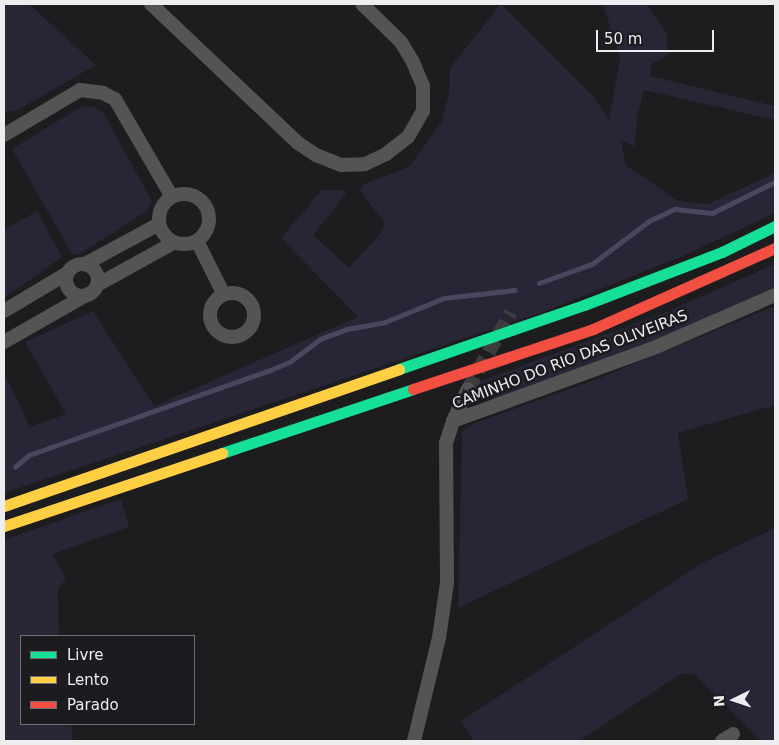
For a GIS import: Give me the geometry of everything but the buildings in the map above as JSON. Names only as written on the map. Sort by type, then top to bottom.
[{"type":"main road","points":[[4,506],[584,305],[722,252],[775,226]]},
{"type":"main road","points":[[4,526],[593,329],[775,248]]},
{"type":"street","points":[[151,4],[298,143],[316,155],[341,165],[365,164],[386,154],[408,137],[423,111],[423,86],[401,42],[362,4]]},
{"type":"street","points":[[4,135],[80,90],[103,93],[115,99],[172,197]]},
{"type":"street","points":[[188,195],[203,203],[209,219],[208,228],[197,241],[189,244],[173,242],[162,232],[159,224],[161,208],[172,197],[188,195]]},
{"type":"street","points":[[4,311],[66,274],[73,266],[85,264],[159,224]]},
{"type":"street","points":[[197,241],[224,294]]},
{"type":"street","points":[[4,342],[173,242]]},
{"type":"street","points":[[85,264],[96,272],[92,290]]},
{"type":"street","points":[[66,274],[66,284],[73,293],[92,290]]},
{"type":"street","name":"CAMINHO DO RIO DAS OLIVEIRAS","points":[[414,741],[439,638],[447,582],[446,443],[452,421],[656,347],[775,295]]},
{"type":"street","points":[[452,421],[468,389]]},
{"type":"shaded area","points":[[4,4],[29,4],[96,65],[16,111],[4,112]]},
{"type":"shaded area","points":[[501,4],[593,96],[609,120],[620,58],[603,4],[647,4],[667,34],[668,55],[652,64],[650,76],[775,106],[775,120],[644,90],[637,117],[635,146],[621,141],[626,165],[678,201],[708,204],[775,173],[775,213],[685,255],[549,310],[4,493],[4,372],[30,427],[66,414],[25,342],[93,311],[154,406],[358,317],[281,238],[322,190],[344,190],[346,194],[313,235],[349,268],[380,234],[385,223],[360,191],[364,184],[409,167],[441,123],[449,92],[450,68]]},
{"type":"shaded area","points":[[82,106],[94,107],[103,112],[152,201],[147,211],[78,255],[72,254],[12,149]]},
{"type":"shaded area","points":[[37,211],[62,257],[4,298],[4,230]]},
{"type":"shaded area","points":[[775,264],[775,287],[673,334],[498,400],[471,388],[473,384],[666,312]]},
{"type":"shaded area","points":[[775,306],[775,405],[678,433],[688,499],[458,608],[462,431],[474,423],[592,381]]},
{"type":"shaded area","points":[[121,499],[129,527],[53,554],[66,579],[58,588],[59,635],[20,635],[20,725],[71,725],[73,741],[5,741],[4,540]]},
{"type":"shaded area","points":[[775,528],[775,741],[762,741],[694,674],[681,674],[579,741],[474,741],[461,721],[704,562]]},
{"type":"waterway","points":[[539,283],[592,264],[649,221],[675,209],[712,213],[775,182]]},
{"type":"waterway","points":[[15,467],[29,455],[268,371],[291,361],[320,339],[347,329],[385,322],[444,298],[515,290]]},
{"type":"tunnel","points":[[468,389],[511,312]]},
{"type":"traffic: fast","points":[[399,369],[584,305],[722,252],[775,226]]},
{"type":"traffic: fast","points":[[222,453],[413,389]]},
{"type":"traffic: slow","points":[[4,506],[399,369]]},
{"type":"traffic: slow","points":[[4,526],[222,453]]},
{"type":"traffic: jam","points":[[413,389],[593,329],[775,248]]}]
